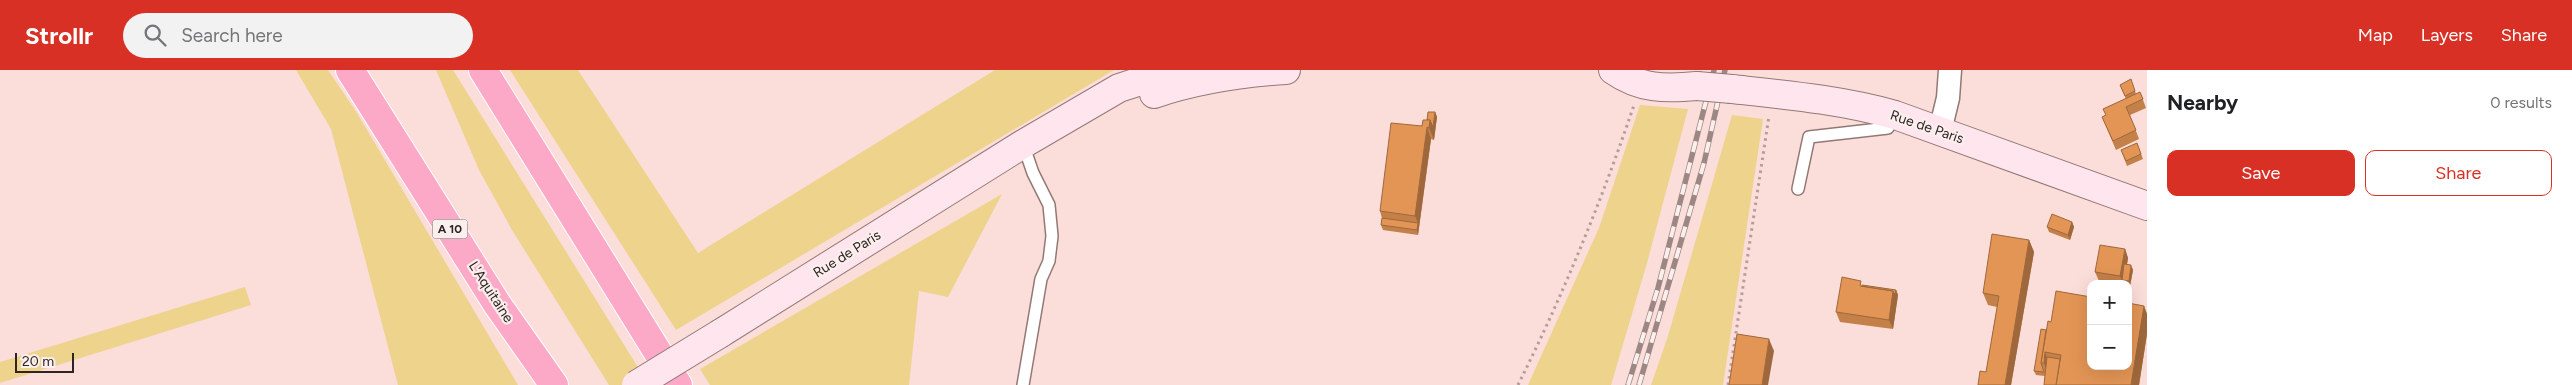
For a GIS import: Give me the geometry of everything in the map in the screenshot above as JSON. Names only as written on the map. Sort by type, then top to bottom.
[{"type":"highway","name":"L'Aquitaine","points":[[350,70],[497,304],[554,385]]},
{"type":"highway","points":[[369,70],[534,332],[554,385]]},
{"type":"highway","points":[[483,70],[678,385]]},
{"type":"street","name":"Rue de Paris","points":[[636,385],[1057,124],[1119,88],[1175,70]]},
{"type":"street","name":"Rue de Paris","points":[[1057,124],[1185,83],[1243,73],[1286,70]]},
{"type":"street","name":"Rue de Paris","points":[[1613,70],[1643,86],[1663,90],[1697,86],[1820,99],[1861,106],[1895,115],[2147,206]]},
{"type":"street","name":"Rue de Paris","points":[[1650,70],[1697,86]]},
{"type":"street","points":[[1940,131],[1948,98],[1950,70]]},
{"type":"lane","points":[[1798,189],[1809,137],[1888,128],[1895,115]]},
{"type":"lane","points":[[1023,144],[1033,173],[1049,206],[1052,236],[1049,261],[1041,279],[1023,385]]},
{"type":"path","points":[[1518,385],[1600,201],[1635,99]]},
{"type":"path","points":[[1728,385],[1769,114],[1778,116]]},
{"type":"shaded area","points":[[296,70],[328,70],[357,113],[518,385],[398,385],[331,129]]},
{"type":"shaded area","points":[[436,70],[453,70],[649,385],[609,385],[512,230],[479,170]]},
{"type":"shaded area","points":[[510,70],[578,70],[698,253],[995,70],[1114,70],[676,330]]},
{"type":"shaded area","points":[[1640,105],[1688,109],[1647,263],[1611,385],[1528,385],[1599,228]]},
{"type":"shaded area","points":[[1732,115],[1763,119],[1723,385],[1651,385],[1668,336]]},
{"type":"shaded area","points":[[1002,194],[948,297],[919,291],[909,385],[710,385],[700,369]]},
{"type":"shaded area","points":[[245,287],[251,305],[0,383],[0,362]]},
{"type":"building","points":[[2131,79],[2135,91],[2125,96],[2120,85]]},
{"type":"building","points":[[2140,92],[2143,99],[2126,107],[2136,130],[2113,141],[2102,117],[2106,115],[2103,109]]},
{"type":"building","points":[[1428,112],[1435,112],[1433,127],[1430,120],[1427,120]]},
{"type":"building","points":[[1423,120],[1430,120],[1429,128],[1427,127],[1415,216],[1380,211],[1391,123],[1422,126]]},
{"type":"building","points":[[2137,143],[2141,154],[2126,161],[2121,150]]},
{"type":"building","points":[[2052,214],[2072,222],[2068,235],[2047,227]]},
{"type":"building","points":[[1382,218],[1418,223],[1417,230],[1381,225]]},
{"type":"building","points":[[1992,234],[2029,240],[2005,385],[1978,385],[1980,371],[1986,372],[1999,296],[1983,293]]},
{"type":"building","points":[[2100,245],[2125,249],[2120,276],[2095,272]]},
{"type":"building","points":[[2124,264],[2131,265],[2129,280],[2122,280]]},
{"type":"building","points":[[1842,277],[1861,281],[1860,286],[1893,291],[1889,320],[1836,312]]},
{"type":"building","points":[[1862,285],[1896,290],[1895,295],[1893,291]]},
{"type":"building","points":[[2056,291],[2087,296],[2087,370],[2132,370],[2132,304],[2144,306],[2131,385],[2056,385],[2061,355],[2045,352],[2044,363],[2041,363],[2048,321],[2051,322]]},
{"type":"building","points":[[2041,329],[2046,330],[2041,363],[2044,372],[2034,371]]},
{"type":"building","points":[[1737,334],[1769,339],[1762,385],[1729,385]]},
{"type":"building","points":[[2047,357],[2060,359],[2056,385],[2044,385]]},
{"type":"railway","points":[[1628,385],[1658,288],[1714,70]]},
{"type":"railway","points":[[1639,385],[1704,163],[1725,70]]}]
